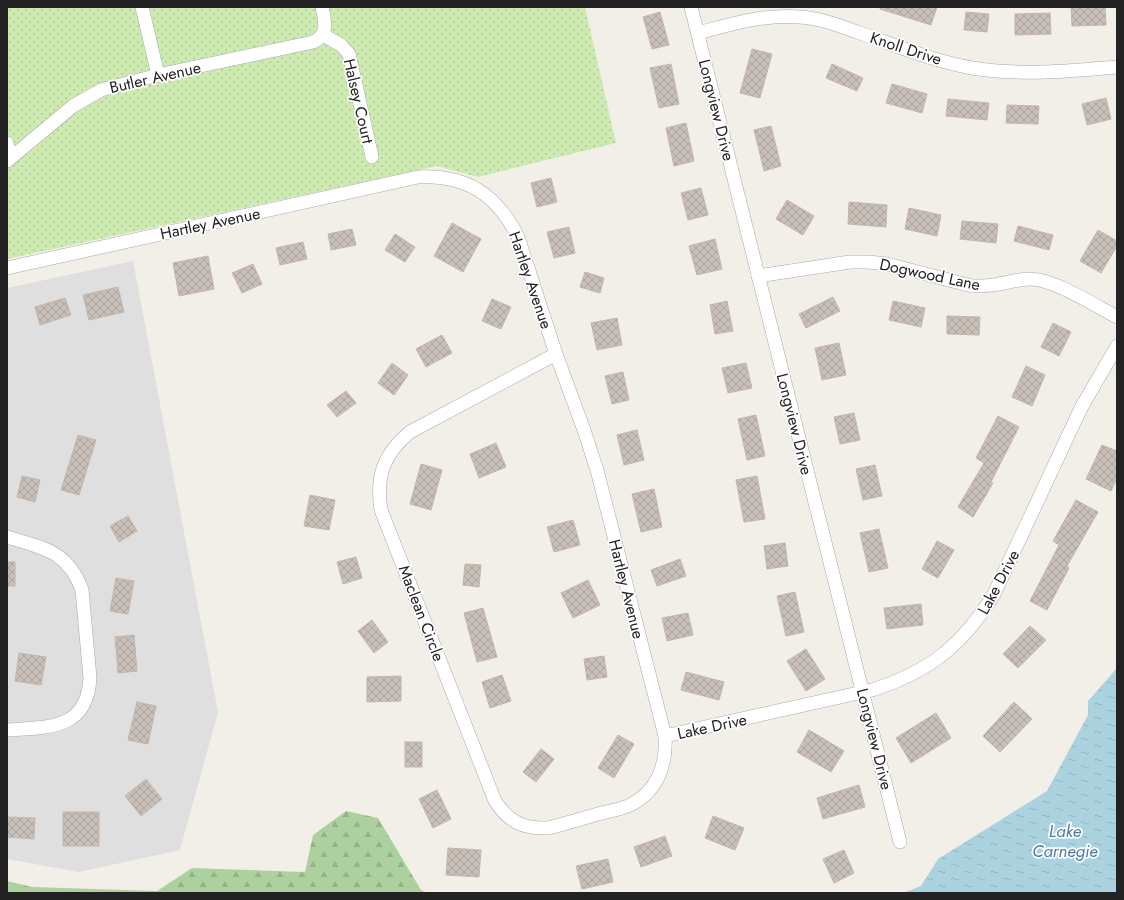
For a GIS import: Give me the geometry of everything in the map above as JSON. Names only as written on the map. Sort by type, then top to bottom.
[{"type":"street","points":[[142,7],[158,75]]},
{"type":"street","points":[[322,7],[325,27],[323,35]]},
{"type":"street","name":"Longview Drive","points":[[691,7],[900,842]]},
{"type":"street","name":"Knoll Drive","points":[[698,33],[755,18],[779,16],[800,17],[826,21],[943,61],[971,68],[1000,72],[1029,73],[1117,67]]},
{"type":"street","name":"Butler Avenue","points":[[9,159],[73,106],[88,96],[101,90],[158,75],[313,42],[323,35]]},
{"type":"street","name":"Halsey Court","points":[[323,35],[341,45],[349,54],[372,157]]},
{"type":"street","points":[[7,143],[9,159]]},
{"type":"street","name":"Hartley Avenue","points":[[7,268],[418,177],[434,176],[452,179],[479,190],[493,200],[510,222],[518,237],[556,354],[597,470],[665,736],[666,750],[664,763],[659,776],[651,788],[642,797]]},
{"type":"street","name":"Dogwood Lane","points":[[758,276],[850,262],[868,262],[887,264],[972,286],[986,286],[1018,280],[1044,280],[1117,317]]},
{"type":"street","name":"Lake Drive","points":[[665,736],[863,692],[892,684],[914,674],[934,662],[953,647],[982,614],[994,594],[1082,408],[1117,346]]},
{"type":"street","name":"Maclean Circle","points":[[556,354],[410,432],[399,441],[390,453],[380,478],[379,494],[381,510],[495,801],[502,811],[511,820],[523,826],[548,828],[630,806],[642,797]]},
{"type":"street","points":[[7,537],[53,552],[63,559],[77,577],[82,590],[90,678],[89,689],[81,709],[64,723],[52,727],[7,730]]},
{"type":"shaded area","points":[[133,261],[218,712],[180,850],[79,872],[7,859],[7,288]]},
{"type":"green space","points":[[7,7],[585,7],[616,143],[478,177],[437,166],[7,259]]},
{"type":"green space","points":[[346,811],[378,818],[421,890],[427,893],[7,893],[7,881],[32,887],[157,891],[192,868],[305,872],[313,835]]},
{"type":"water","name":"Lake Carnegie","points":[[1117,668],[1117,893],[903,893],[921,886],[938,859],[1047,791],[1088,715],[1088,701]]},
{"type":"building","points":[[880,7],[937,7],[931,25],[880,9]]},
{"type":"building","points":[[1071,7],[1105,7],[1106,25],[1072,26]]},
{"type":"building","points":[[660,12],[669,45],[652,49],[643,17]]},
{"type":"building","points":[[966,12],[989,14],[987,32],[964,30]]},
{"type":"building","points":[[1050,13],[1051,34],[1015,35],[1015,14]]},
{"type":"building","points":[[752,49],[772,54],[760,98],[740,93]]},
{"type":"building","points":[[671,64],[679,104],[659,108],[650,68]]},
{"type":"building","points":[[832,64],[863,78],[857,91],[826,78]]},
{"type":"building","points":[[892,84],[927,94],[922,113],[886,103]]},
{"type":"building","points":[[1106,98],[1111,119],[1087,125],[1082,104]]},
{"type":"building","points":[[948,99],[989,103],[987,120],[946,116]]},
{"type":"building","points":[[1007,105],[1039,106],[1038,124],[1006,123]]},
{"type":"building","points":[[686,123],[694,161],[674,166],[666,128]]},
{"type":"building","points":[[771,126],[781,166],[764,171],[754,130]]},
{"type":"building","points":[[551,178],[557,202],[537,207],[531,183]]},
{"type":"building","points":[[701,188],[708,215],[688,220],[681,193]]},
{"type":"building","points":[[787,200],[814,216],[803,235],[776,219]]},
{"type":"building","points":[[849,202],[887,205],[886,227],[848,224]]},
{"type":"building","points":[[909,208],[941,215],[937,236],[905,229]]},
{"type":"building","points":[[962,221],[998,224],[996,243],[960,239]]},
{"type":"building","points":[[452,223],[481,239],[463,272],[434,256]]},
{"type":"building","points":[[1018,226],[1053,235],[1049,250],[1014,241]]},
{"type":"building","points":[[569,227],[575,253],[554,258],[547,232]]},
{"type":"building","points":[[352,229],[356,245],[331,250],[328,234]]},
{"type":"building","points":[[1098,230],[1117,241],[1117,246],[1101,273],[1080,261]]},
{"type":"building","points":[[395,234],[415,247],[405,262],[385,250]]},
{"type":"building","points":[[715,239],[722,269],[697,275],[689,246]]},
{"type":"building","points":[[303,242],[307,259],[280,265],[276,248]]},
{"type":"building","points":[[208,256],[214,289],[179,296],[173,263]]},
{"type":"building","points":[[253,264],[262,284],[242,293],[232,273]]},
{"type":"building","points":[[585,272],[604,278],[600,293],[580,287]]},
{"type":"building","points":[[118,287],[124,312],[89,320],[83,295]]},
{"type":"building","points":[[833,297],[840,311],[806,328],[799,314]]},
{"type":"building","points":[[65,298],[71,315],[40,325],[35,307]]},
{"type":"building","points":[[492,299],[511,307],[501,329],[482,321]]},
{"type":"building","points":[[727,301],[733,331],[715,334],[710,305]]},
{"type":"building","points":[[893,301],[925,308],[921,327],[889,320]]},
{"type":"building","points":[[947,316],[980,317],[979,335],[947,334]]},
{"type":"building","points":[[617,318],[622,345],[597,350],[591,323]]},
{"type":"building","points":[[1053,323],[1071,332],[1059,356],[1041,347]]},
{"type":"building","points":[[442,335],[452,353],[426,367],[416,349]]},
{"type":"building","points":[[839,343],[846,375],[822,380],[815,348]]},
{"type":"building","points":[[392,363],[408,375],[394,395],[378,383]]},
{"type":"building","points":[[746,363],[752,388],[728,393],[722,368]]},
{"type":"building","points":[[1026,366],[1045,375],[1032,406],[1012,397]]},
{"type":"building","points":[[623,372],[629,400],[612,404],[605,376]]},
{"type":"building","points":[[346,391],[356,403],[337,417],[327,405]]},
{"type":"building","points":[[854,413],[860,440],[840,444],[834,417]]},
{"type":"building","points":[[756,415],[765,456],[747,460],[738,419]]},
{"type":"building","points":[[998,416],[1019,427],[991,482],[993,483],[973,517],[958,507],[984,463],[976,458]]},
{"type":"building","points":[[637,430],[644,460],[624,465],[617,435]]},
{"type":"building","points":[[78,435],[96,440],[79,495],[61,490]]},
{"type":"building","points":[[496,443],[506,467],[479,478],[470,454]]},
{"type":"building","points":[[1102,445],[1117,451],[1117,478],[1111,491],[1086,479]]},
{"type":"building","points":[[421,464],[442,470],[431,510],[410,504]]},
{"type":"building","points":[[875,465],[882,496],[863,500],[856,469]]},
{"type":"building","points":[[22,476],[40,480],[35,502],[17,497]]},
{"type":"building","points":[[757,476],[765,519],[744,522],[736,480]]},
{"type":"building","points":[[654,489],[662,527],[641,532],[632,494]]},
{"type":"building","points":[[310,495],[335,500],[329,530],[304,526]]},
{"type":"building","points":[[1076,500],[1098,512],[1067,566],[1069,568],[1047,610],[1030,601],[1059,545],[1053,541]]},
{"type":"building","points":[[128,516],[137,531],[119,542],[110,526]]},
{"type":"building","points":[[573,520],[580,545],[554,552],[547,527]]},
{"type":"building","points":[[879,529],[888,568],[869,572],[860,533]]},
{"type":"building","points":[[937,541],[954,550],[938,578],[922,569]]},
{"type":"building","points":[[785,543],[788,566],[767,569],[764,546]]},
{"type":"building","points":[[356,557],[362,578],[343,584],[337,562]]},
{"type":"building","points":[[680,559],[686,576],[657,586],[651,570]]},
{"type":"building","points":[[7,562],[15,562],[15,586],[7,586]]},
{"type":"building","points":[[465,564],[481,565],[479,587],[463,585]]},
{"type":"building","points":[[116,578],[134,581],[128,614],[110,611]]},
{"type":"building","points":[[588,580],[600,605],[573,618],[561,593]]},
{"type":"building","points":[[795,592],[804,632],[786,636],[777,596]]},
{"type":"building","points":[[921,604],[923,625],[887,629],[884,608]]},
{"type":"building","points":[[483,608],[497,657],[477,662],[464,613]]},
{"type":"building","points":[[688,613],[693,635],[667,641],[662,618]]},
{"type":"building","points":[[372,620],[388,642],[374,653],[358,631]]},
{"type":"building","points":[[1030,626],[1046,640],[1018,668],[1003,654]]},
{"type":"building","points":[[134,635],[137,671],[118,673],[115,637]]},
{"type":"building","points":[[806,649],[825,679],[806,691],[787,661]]},
{"type":"building","points":[[19,653],[46,657],[41,685],[15,681]]},
{"type":"building","points":[[604,656],[607,677],[587,680],[584,659]]},
{"type":"building","points":[[686,672],[724,682],[719,700],[681,690]]},
{"type":"building","points":[[502,675],[511,701],[490,708],[482,682]]},
{"type":"building","points":[[401,676],[401,701],[367,702],[367,677]]},
{"type":"building","points":[[137,702],[156,706],[148,744],[128,740]]},
{"type":"building","points":[[1014,702],[1032,719],[1000,752],[983,736]]},
{"type":"building","points":[[936,713],[951,738],[911,763],[896,738]]},
{"type":"building","points":[[809,730],[844,751],[831,772],[797,752]]},
{"type":"building","points":[[618,735],[634,744],[614,778],[598,768]]},
{"type":"building","points":[[405,742],[422,742],[422,767],[405,767]]},
{"type":"building","points":[[541,749],[554,759],[536,782],[523,772]]},
{"type":"building","points":[[146,779],[162,799],[141,816],[125,796]]},
{"type":"building","points":[[859,785],[865,807],[823,819],[817,798]]},
{"type":"building","points":[[437,790],[451,819],[433,828],[419,799]]},
{"type":"building","points":[[63,812],[99,812],[99,846],[63,846]]},
{"type":"building","points":[[713,816],[744,828],[735,850],[705,838]]},
{"type":"building","points":[[7,817],[35,818],[34,839],[7,837]]},
{"type":"building","points":[[665,836],[672,856],[641,867],[634,847]]},
{"type":"building","points":[[448,848],[481,850],[479,877],[446,875]]},
{"type":"building","points":[[844,850],[854,873],[834,883],[823,859]]},
{"type":"building","points":[[608,859],[613,882],[582,889],[576,866]]}]
